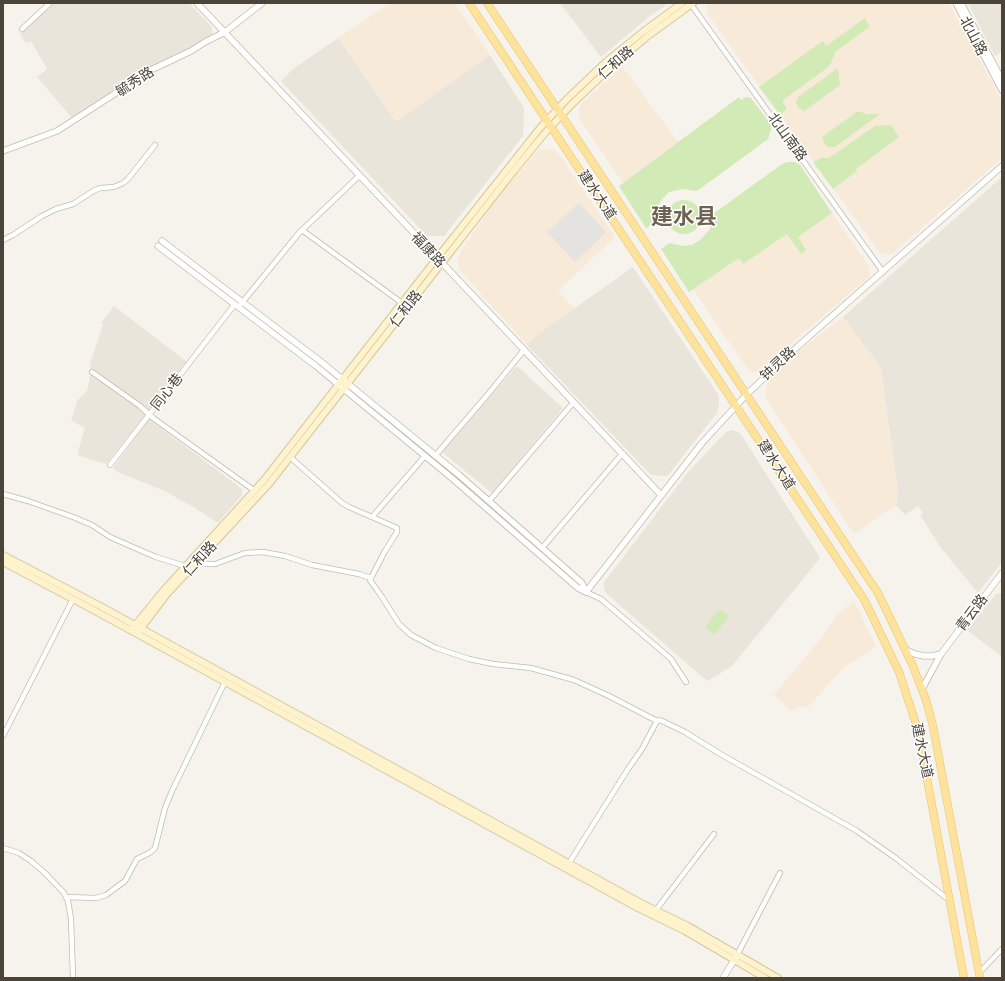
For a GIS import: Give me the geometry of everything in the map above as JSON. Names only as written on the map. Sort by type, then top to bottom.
[{"type":"main road","name":"建水大道","points":[[469,3],[865,600],[897,667],[911,705],[922,743],[964,978]]},
{"type":"main road","name":"建水大道","points":[[487,3],[878,593],[906,650],[922,689],[933,726],[979,975]]},
{"type":"main road","name":"仁和路","points":[[136,630],[197,561],[257,498],[290,457],[436,258],[508,168],[608,60],[682,3]]},
{"type":"main road","name":"仁和路","points":[[560,112],[642,41],[692,4]]},
{"type":"main road","name":"仁和路","points":[[136,630],[163,591],[254,491],[343,384],[513,172],[549,123]]},
{"type":"main road","points":[[3,555],[74,596],[490,823],[638,908],[778,978]]},
{"type":"main road","points":[[3,562],[74,596]]},
{"type":"main road","points":[[136,630],[225,682],[490,823],[569,863],[640,903],[688,926],[765,978]]},
{"type":"street","points":[[22,29],[50,3]]},
{"type":"street","name":"福康路","points":[[197,3],[661,495]]},
{"type":"street","name":"毓秀路","points":[[3,151],[57,131],[153,69],[191,51],[224,32],[262,3]]},
{"type":"street","name":"北山路","points":[[956,3],[1002,90]]},
{"type":"street","name":"北山路","points":[[961,3],[1002,80]]},
{"type":"street","name":"北山南路","points":[[692,4],[883,272]]},
{"type":"street","points":[[3,240],[42,216],[56,209],[73,204],[95,190],[123,184],[128,180],[155,145]]},
{"type":"street","name":"钟灵路","points":[[586,592],[702,443],[747,394],[796,348],[1002,166]]},
{"type":"street","name":"同心巷","points":[[254,491],[149,414],[237,306],[243,302],[288,244],[359,176]]},
{"type":"street","points":[[302,230],[402,303]]},
{"type":"street","points":[[162,241],[243,302],[343,384],[435,456],[489,501],[582,584],[586,592]]},
{"type":"street","points":[[158,246],[343,384],[578,588],[601,599],[656,646],[670,659],[686,682]]},
{"type":"street","points":[[435,456],[490,393],[524,350]]},
{"type":"street","points":[[92,372],[149,414],[110,465]]},
{"type":"street","points":[[489,501],[573,403]]},
{"type":"street","points":[[542,548],[622,454]]},
{"type":"street","points":[[372,517],[425,456]]},
{"type":"street","points":[[290,457],[342,503],[397,528],[370,580],[405,631],[411,636],[425,643],[469,659],[493,664],[531,668],[574,680],[657,721],[660,720],[684,732],[857,831],[897,859],[950,902]]},
{"type":"street","points":[[3,494],[73,517],[92,525],[110,537],[132,548],[185,566]]},
{"type":"street","points":[[197,561],[207,564],[215,564],[245,553],[263,552],[285,556],[312,565],[359,574],[371,578]]},
{"type":"street","name":"青云路","points":[[922,689],[941,654],[1002,572]]},
{"type":"street","points":[[3,736],[74,596]]},
{"type":"street","points":[[906,650],[924,656],[941,654]]},
{"type":"street","points":[[66,897],[96,898],[106,895],[125,881],[137,859],[151,852],[154,848],[165,808],[172,791],[225,682]]},
{"type":"street","points":[[569,863],[642,749],[657,721]]},
{"type":"street","points":[[656,910],[714,834]]},
{"type":"street","points":[[3,848],[19,854],[38,866],[64,893],[70,910],[72,923],[73,978]]},
{"type":"street","points":[[723,978],[780,873]]},
{"type":"street","points":[[979,975],[1002,949]]},
{"type":"shaded area","points":[[53,3],[189,3],[211,26],[213,35],[72,118],[37,77],[47,69],[31,41],[26,43],[20,34]]},
{"type":"shaded area","points":[[391,3],[455,3],[490,55],[396,122],[338,38]]},
{"type":"shaded area","points":[[560,3],[669,3],[650,16],[601,57]]},
{"type":"shaded area","points":[[707,3],[949,3],[1002,101],[1002,158],[893,253],[885,255],[880,253],[708,15],[706,9]]},
{"type":"shaded area","points":[[968,3],[1002,3],[1002,51],[995,56]]},
{"type":"shaded area","points":[[338,38],[396,121],[490,55],[524,108],[523,136],[444,236],[427,236],[281,81],[293,69]]},
{"type":"shaded area","points":[[622,66],[678,142],[623,183],[579,118],[579,108],[582,103]]},
{"type":"shaded area","points":[[538,150],[553,150],[558,153],[615,237],[558,291],[574,308],[541,332],[527,345],[459,269],[458,259],[460,252],[501,193]]},
{"type":"shaded area","points":[[1002,177],[1002,562],[978,593],[941,548],[920,515],[923,513],[918,506],[905,515],[896,505],[898,493],[881,368],[843,317]]},
{"type":"shaded area","points":[[579,203],[606,232],[575,262],[547,232]]},
{"type":"shaded area","points":[[832,213],[870,268],[869,277],[757,372],[749,371],[693,289],[739,258],[743,263],[787,234],[800,253],[798,237]]},
{"type":"shaded area","points":[[633,267],[719,396],[717,413],[668,475],[665,476],[651,475],[527,345],[541,332]]},
{"type":"shaded area","points":[[114,306],[187,362],[106,464],[77,455],[85,428],[71,420],[78,400],[87,391],[91,372],[90,364],[103,325],[101,323]]},
{"type":"shaded area","points":[[843,317],[881,368],[898,493],[896,505],[854,534],[767,400],[765,394],[767,382],[772,375],[801,349]]},
{"type":"shaded area","points":[[517,366],[563,408],[492,493],[442,452]]},
{"type":"shaded area","points":[[149,419],[242,489],[242,495],[218,523],[167,492],[117,472],[113,468]]},
{"type":"shaded area","points":[[732,430],[740,433],[820,558],[732,666],[707,681],[607,594],[604,589],[604,583],[689,471],[726,432]]},
{"type":"shaded area","points":[[997,593],[1002,593],[1002,657],[967,630]]},
{"type":"shaded area","points":[[854,601],[876,647],[844,667],[808,707],[797,707],[792,711],[774,695],[822,637],[838,613]]},
{"type":"green space","points":[[865,18],[869,27],[836,51],[827,68],[783,100],[783,103],[787,109],[780,115],[759,87],[823,41],[826,46]]},
{"type":"green space","points":[[838,68],[840,85],[804,111],[799,108],[796,102],[798,97]]},
{"type":"green space","points":[[739,97],[741,100],[746,97],[751,98],[772,126],[768,139],[697,191],[682,189],[669,192],[658,206],[656,222],[646,228],[619,186]]},
{"type":"green space","points":[[858,111],[866,114],[880,114],[835,147],[829,147],[826,145],[822,137]]},
{"type":"green space","points":[[891,125],[899,137],[856,169],[857,171],[833,189],[813,162],[821,158],[829,158],[875,126]]},
{"type":"green space","points":[[794,162],[800,165],[832,213],[798,237],[806,250],[801,254],[787,234],[743,264],[739,258],[689,292],[661,249],[669,243],[683,246],[692,245],[700,240],[709,230],[713,214],[782,164]]},
{"type":"green space","points":[[681,200],[687,200],[691,201],[698,207],[701,217],[700,224],[694,231],[687,234],[681,234],[677,233],[670,227],[667,220],[667,214],[668,210],[674,203]]},
{"type":"green space","points":[[720,609],[729,616],[714,635],[705,627]]},
{"type":"district","name":"建水县","points":[[684,217]]}]
